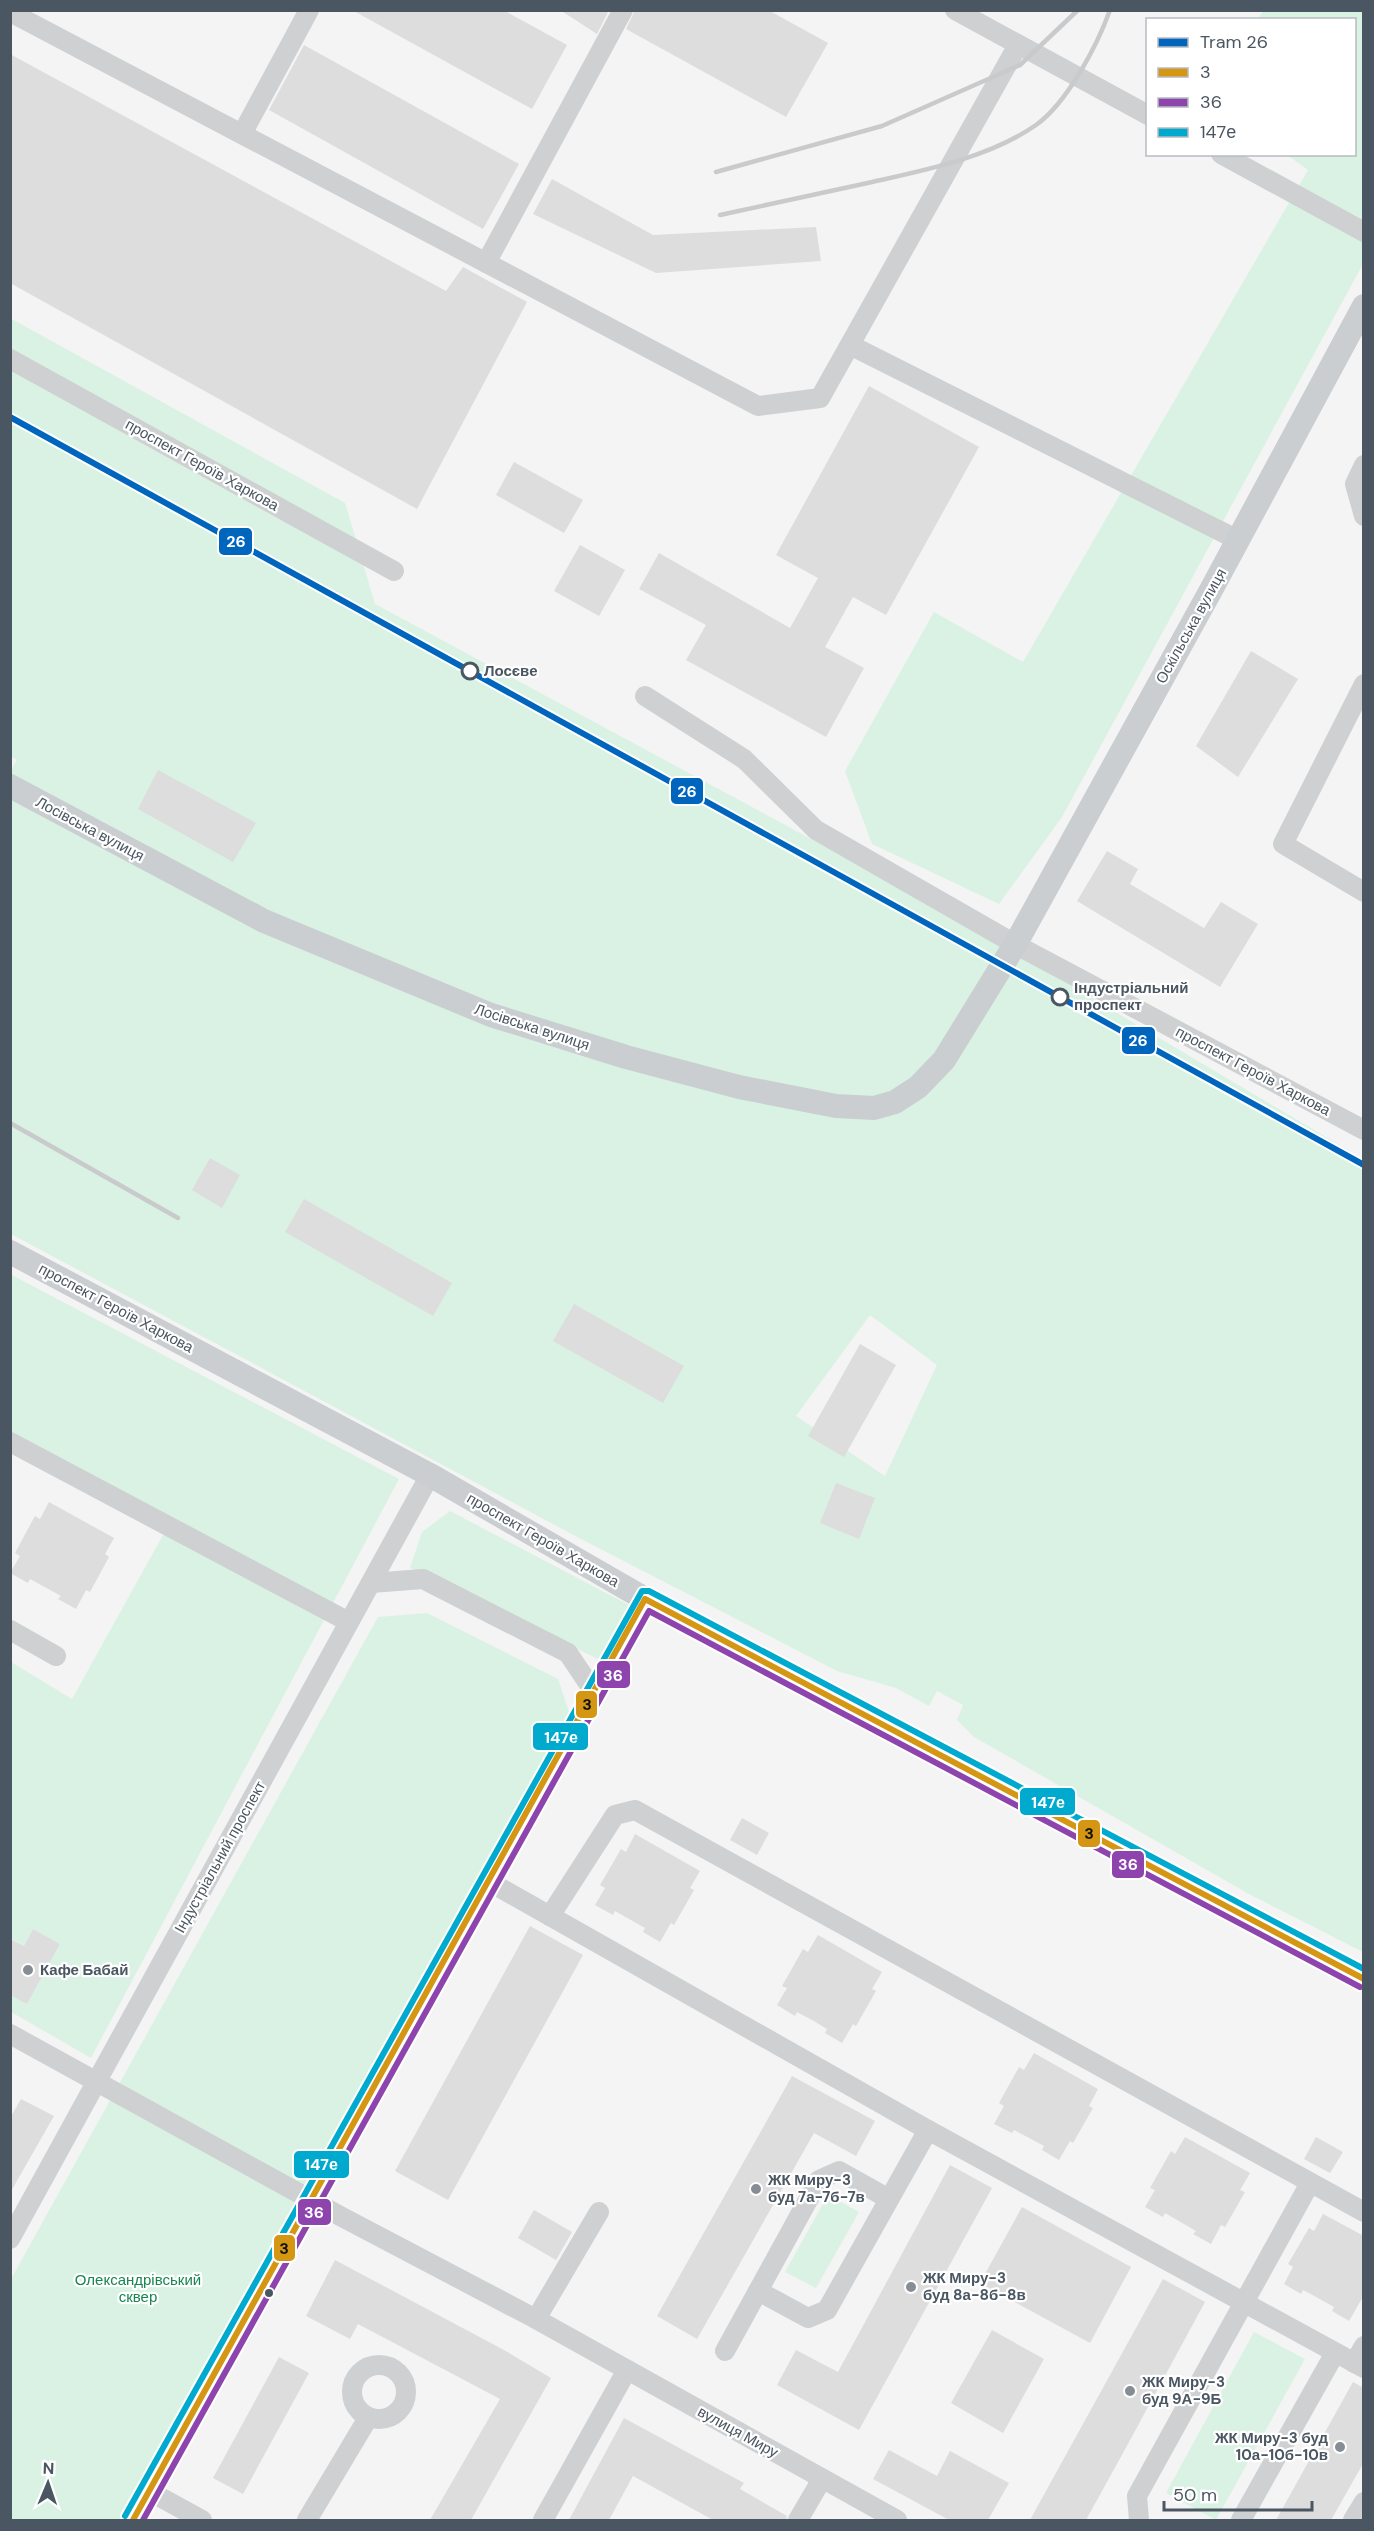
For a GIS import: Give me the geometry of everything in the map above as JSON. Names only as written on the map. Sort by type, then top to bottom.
[{"type":"main road","name":"Оскільська вулиця","points":[[1016,943],[1364,306]]},
{"type":"main road","name":"Лосівська вулиця","points":[[10,786],[264,921],[490,1015],[626,1057],[739,1088],[836,1106],[874,1108],[895,1102],[918,1088],[944,1060],[1016,943]]},
{"type":"main road","name":"проспект Героїв Харкова","points":[[10,1252],[430,1475],[645,1599],[1364,1979]]},
{"type":"street","points":[[242,134],[309,10]]},
{"type":"street","points":[[486,262],[623,10]]},
{"type":"street","points":[[955,10],[1146,114]]},
{"type":"street","points":[[10,12],[758,406],[820,398],[1018,45]]},
{"type":"street","points":[[1225,156],[1364,232]]},
{"type":"street","points":[[850,345],[1238,540]]},
{"type":"street","name":"проспект Героїв Харкова","points":[[10,359],[394,571]]},
{"type":"street","points":[[1364,465],[1355,484],[1364,516]]},
{"type":"street","points":[[1364,684],[1283,844],[1364,892]]},
{"type":"street","name":"проспект Героїв Харкова","points":[[645,696],[744,759],[816,830],[1016,943],[1364,1130]]},
{"type":"street","points":[[10,1442],[349,1622]]},
{"type":"street","name":"Індустріальний проспект","points":[[10,2240],[430,1475]]},
{"type":"street","points":[[370,1583],[423,1579],[568,1653],[594,1692]]},
{"type":"street","points":[[133,2520],[645,1599]]},
{"type":"street","points":[[10,1630],[56,1656]]},
{"type":"street","points":[[549,1916],[615,1815],[635,1810],[1364,2212]]},
{"type":"street","points":[[488,1881],[928,2130],[1335,2353],[1360,2359]]},
{"type":"street","name":"вулиця Миру","points":[[10,2034],[96,2083],[536,2319],[897,2520]]},
{"type":"street","points":[[758,2291],[808,2318],[827,2310],[928,2130]]},
{"type":"street","points":[[725,2351],[819,2180],[839,2171],[889,2199]]},
{"type":"street","points":[[1139,2520],[1137,2496],[1310,2183]]},
{"type":"street","points":[[536,2319],[599,2212]]},
{"type":"street","points":[[1241,2520],[1335,2353]]},
{"type":"street","points":[[543,2520],[627,2370]]},
{"type":"street","points":[[307,2520],[368,2418]]},
{"type":"street","points":[[798,2520],[822,2479]]},
{"type":"street","points":[[149,2491],[202,2520]]},
{"type":"street","points":[[1353,2520],[1364,2502]]},
{"type":"green space","points":[[1263,11],[1363,11],[1363,264],[1062,817],[999,904],[872,844],[845,771],[934,612],[1023,662],[1308,170],[1288,156],[1356,156],[1356,18],[1259,18]]},
{"type":"green space","points":[[10,318],[345,503],[375,604],[947,912],[1363,1159],[1363,1952],[1249,1894],[974,1737],[957,1720],[963,1705],[937,1691],[929,1706],[896,1688],[837,1671],[581,1539],[11,1234],[10,772],[17,760],[10,756]],"holes":[[[870,1315],[937,1365],[885,1476],[796,1416]]]},
{"type":"green space","points":[[10,1274],[399,1479],[91,2058],[11,2012],[11,1995],[27,2004],[60,1944],[33,1929],[24,1946],[11,1939],[11,1662],[72,1699],[168,1526],[11,1442]]},
{"type":"green space","points":[[450,1511],[629,1605],[600,1660],[410,1568],[422,1532]]},
{"type":"green space","name":"Олександрівський сквер","points":[[427,1613],[558,1679],[574,1727],[308,2225],[286,2213],[308,2226],[140,2520],[11,2520],[11,2279],[378,1617]]},
{"type":"green space","points":[[828,2195],[859,2212],[816,2288],[785,2272]]},
{"type":"green space","points":[[1254,2332],[1305,2359],[1216,2520],[1166,2493]]},
{"type":"building","points":[[352,10],[503,10],[567,45],[532,109]]},
{"type":"building","points":[[560,10],[609,10],[597,34]]},
{"type":"building","points":[[635,10],[768,10],[828,43],[786,117],[626,29]]},
{"type":"building","points":[[304,45],[519,164],[483,229],[269,110]]},
{"type":"building","points":[[10,54],[446,291],[463,267],[527,302],[417,509],[10,283]]},
{"type":"building","points":[[552,179],[653,235],[816,227],[821,261],[656,273],[533,214]]},
{"type":"building","points":[[869,386],[979,447],[886,615],[853,597],[825,647],[864,668],[826,737],[686,660],[706,625],[639,589],[659,553],[790,628],[818,578],[776,555]]},
{"type":"building","points":[[514,462],[583,500],[564,533],[496,495]]},
{"type":"building","points":[[580,545],[625,570],[599,616],[554,591]]},
{"type":"building","points":[[1251,651],[1298,679],[1238,777],[1196,746]]},
{"type":"building","points":[[158,770],[256,823],[233,862],[138,809]]},
{"type":"building","points":[[1107,851],[1138,869],[1130,884],[1204,928],[1221,902],[1258,924],[1220,987],[1077,901]]},
{"type":"building","points":[[210,1158],[240,1175],[222,1208],[192,1190]]},
{"type":"building","points":[[304,1199],[452,1283],[433,1316],[285,1232]]},
{"type":"building","points":[[574,1304],[684,1366],[663,1403],[553,1341]]},
{"type":"building","points":[[860,1344],[896,1365],[844,1457],[808,1436]]},
{"type":"building","points":[[836,1483],[875,1498],[859,1539],[820,1523]]},
{"type":"building","points":[[49,1502],[114,1538],[105,1554],[109,1557],[90,1592],[86,1590],[76,1609],[58,1599],[61,1596],[30,1579],[28,1583],[10,1573],[20,1556],[15,1553],[35,1516],[40,1519]]},
{"type":"building","points":[[742,1818],[769,1833],[757,1855],[730,1840]]},
{"type":"building","points":[[635,1834],[700,1871],[690,1888],[694,1890],[674,1925],[671,1923],[660,1942],[643,1932],[645,1928],[615,1911],[613,1915],[595,1905],[605,1888],[600,1885],[621,1849],[626,1852]]},
{"type":"building","points":[[530,1926],[583,1955],[448,2200],[395,2171]]},
{"type":"building","name":"Кафе Бабай","points":[[33,1929],[60,1944],[27,2004],[10,1995],[10,1939],[24,1946]]},
{"type":"building","points":[[818,1935],[882,1972],[872,1989],[876,1991],[856,2026],[853,2024],[842,2043],[825,2033],[827,2029],[812,2020],[797,2012],[795,2016],[777,2005],[787,1988],[782,1986],[803,1949],[808,1952]]},
{"type":"building","points":[[1034,2053],[1098,2089],[1089,2106],[1093,2108],[1073,2143],[1070,2141],[1059,2160],[1042,2150],[1044,2146],[1014,2130],[1012,2133],[994,2124],[1004,2106],[999,2103],[1019,2067],[1024,2070]]},
{"type":"building","name":"ЖК Миру-3 буд 7а-7б-7в","points":[[792,2076],[875,2121],[856,2156],[814,2133],[697,2339],[657,2316]]},
{"type":"building","points":[[21,2099],[54,2116],[10,2193],[10,2118]]},
{"type":"building","points":[[1185,2137],[1250,2173],[1240,2190],[1245,2192],[1225,2227],[1221,2225],[1211,2244],[1193,2234],[1196,2231],[1165,2213],[1163,2217],[1145,2207],[1155,2190],[1150,2188],[1171,2151],[1175,2154]]},
{"type":"building","points":[[1316,2137],[1343,2152],[1330,2173],[1304,2159]]},
{"type":"building","name":"ЖК Миру-3 буд 8а-8б-8в","points":[[950,2165],[992,2188],[859,2430],[777,2385],[796,2350],[838,2372]]},
{"type":"building","points":[[1022,2207],[1131,2267],[1090,2343],[980,2283]]},
{"type":"building","points":[[534,2210],[572,2232],[556,2260],[518,2238]]},
{"type":"building","points":[[1323,2214],[1364,2236],[1364,2295],[1349,2321],[1332,2311],[1334,2307],[1303,2290],[1301,2294],[1284,2284],[1293,2267],[1288,2264],[1309,2228],[1314,2231]]},
{"type":"building","points":[[335,2260],[504,2350],[551,2378],[471,2520],[430,2520],[500,2399],[358,2324],[350,2339],[306,2316]]},
{"type":"building","name":"ЖК Миру-3 буд 9А-9Б","points":[[1163,2279],[1205,2302],[1123,2453],[1086,2520],[1030,2520]]},
{"type":"building","points":[[992,2330],[1044,2359],[1003,2433],[951,2403]]},
{"type":"building","points":[[279,2357],[309,2373],[243,2494],[213,2478]]},
{"type":"building","name":"ЖК Миру-3 буд 10а-10б-10в","points":[[1353,2382],[1364,2388],[1364,2462],[1331,2520],[1276,2520]]},
{"type":"building","points":[[624,2418],[744,2483],[740,2489],[787,2516],[786,2520],[713,2520],[633,2476],[609,2520],[569,2520]]},
{"type":"building","points":[[889,2450],[937,2476],[950,2451],[1009,2483],[988,2520],[949,2520],[873,2479]]},
{"type":"railway","points":[[716,172],[882,126],[1020,65],[1078,10]]},
{"type":"railway","points":[[720,215],[930,169],[975,155],[1017,137],[1048,115],[1070,88],[1089,56],[1110,10]]},
{"type":"railway","points":[[10,1123],[178,1218]]},
{"type":"tram line","name":"26","points":[[10,417],[1364,1165]]},
{"type":"transit line","name":"147е","points":[[125,2516],[642,1591],[649,1591],[1364,1969]]},
{"type":"transit line","name":"3","points":[[133,2520],[645,1599],[1364,1979]]},
{"type":"transit line","name":"36","points":[[143,2520],[649,1611],[1360,1987]]},
{"type":"place","name":"Лосєве","points":[[470,671]]},
{"type":"place","name":"Індустріальний проспект","points":[[1060,997]]},
{"type":"place","name":"Кафе Бабай","points":[[28,1970]]},
{"type":"place","name":"ЖК Миру-3 буд 7а-7б-7в","points":[[756,2189]]},
{"type":"place","name":"ЖК Миру-3 буд 8а-8б-8в","points":[[911,2287]]},
{"type":"place","name":"ЖК Миру-3 буд 9А-9Б","points":[[1130,2391]]},
{"type":"place","name":"ЖК Миру-3 буд 10а-10б-10в","points":[[1340,2447]]}]
